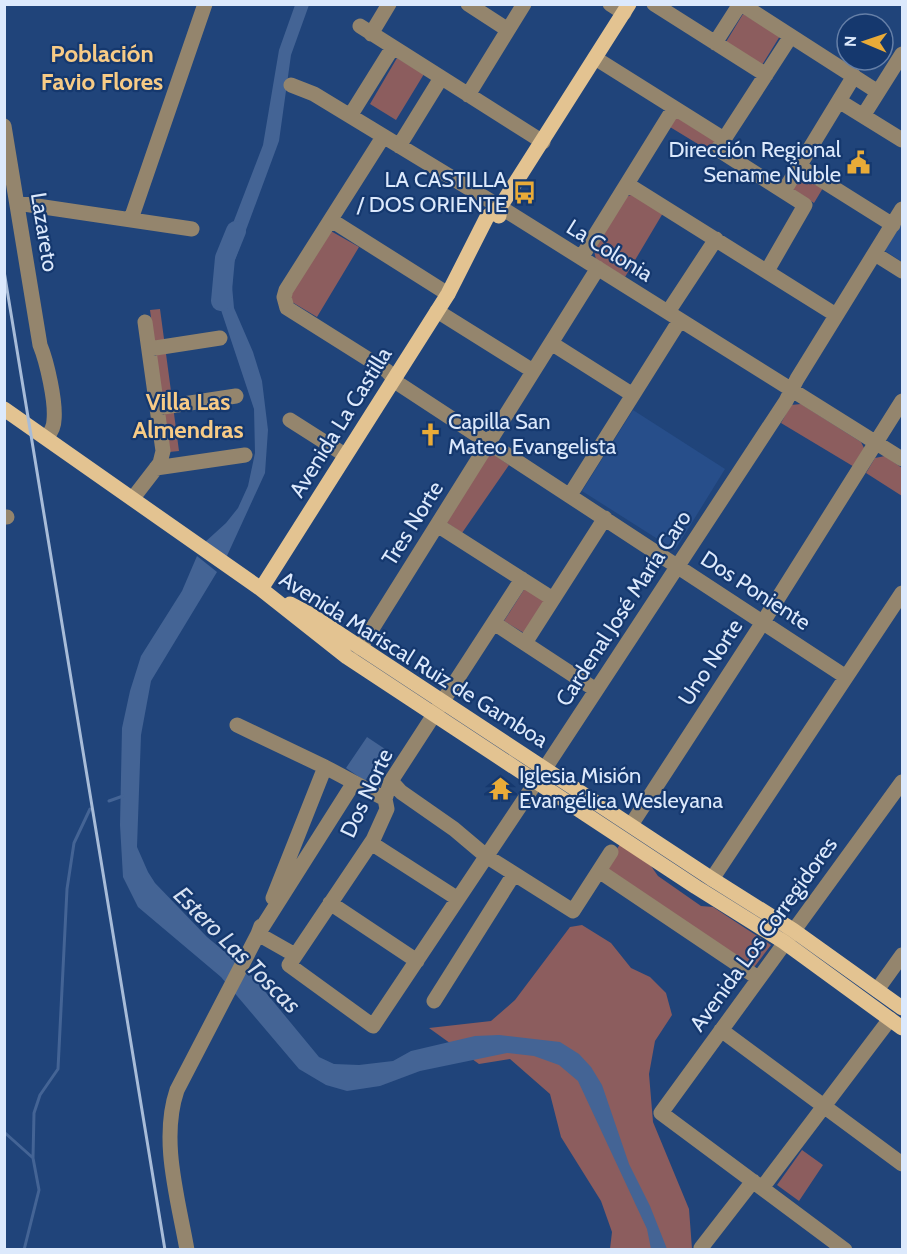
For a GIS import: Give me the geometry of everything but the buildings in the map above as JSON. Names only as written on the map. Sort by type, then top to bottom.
[{"type":"main road","name":"Avenida La Castilla","points":[[261,588],[456,279],[496,222],[500,207],[626,9]]},
{"type":"main road","name":"Avenida Mariscal Ruiz de Gamboa","points":[[4,409],[261,588],[347,657],[439,709],[903,1008]]},
{"type":"main road","name":"Avenida Mariscal Ruiz de Gamboa","points":[[261,588],[312,615],[360,648],[439,709]]},
{"type":"main road","name":"Avenida Mariscal Ruiz de Gamboa","points":[[540,776],[631,825],[712,879],[789,936],[896,1023]]},
{"type":"street","points":[[131,219],[205,4]]},
{"type":"street","points":[[389,4],[365,30],[543,142]]},
{"type":"street","points":[[468,4],[508,30]]},
{"type":"street","points":[[468,95],[524,4]]},
{"type":"street","points":[[610,4],[626,9]]},
{"type":"street","points":[[654,4],[766,75]]},
{"type":"street","points":[[716,43],[740,4],[878,92]]},
{"type":"street","points":[[722,144],[791,36]]},
{"type":"street","points":[[350,117],[393,47]]},
{"type":"street","points":[[864,116],[903,54]]},
{"type":"street","points":[[595,58],[674,108],[805,205],[766,271]]},
{"type":"street","points":[[784,191],[854,76]]},
{"type":"street","points":[[399,146],[441,78]]},
{"type":"street","name":"La Colonia","points":[[291,85],[314,94],[500,207],[903,459]]},
{"type":"street","points":[[839,100],[903,140]]},
{"type":"street","points":[[581,258],[674,108]]},
{"type":"street","name":"Lazareto","points":[[4,126],[40,345],[47,412],[46,437]]},
{"type":"street","points":[[383,137],[331,220],[448,294]]},
{"type":"street","points":[[799,166],[893,225]]},
{"type":"street","points":[[627,184],[837,315]]},
{"type":"street","points":[[17,203],[192,229]]},
{"type":"street","name":"Cardenal José María Caro","points":[[292,960],[373,1026],[678,566],[903,209]]},
{"type":"street","name":"Dos Poniente","points":[[331,220],[286,290],[284,301],[291,310],[387,371],[399,384],[846,677]]},
{"type":"street","points":[[570,495],[633,395],[716,239]]},
{"type":"street","points":[[875,254],[903,271]]},
{"type":"street","name":"Tres Norte","points":[[360,648],[598,268]]},
{"type":"street","points":[[437,311],[533,371]]},
{"type":"street","points":[[133,498],[160,463],[163,451],[145,322]]},
{"type":"street","points":[[148,349],[220,338]]},
{"type":"street","points":[[551,343],[633,395]]},
{"type":"street","points":[[157,408],[236,396]]},
{"type":"street","name":"Uno Norte","points":[[631,825],[903,401]]},
{"type":"street","points":[[290,420],[345,455]]},
{"type":"street","points":[[156,468],[245,455]]},
{"type":"street","points":[[525,643],[605,518]]},
{"type":"street","points":[[437,525],[553,599]]},
{"type":"street","name":"Dos Norte","points":[[292,960],[371,843],[387,808],[385,800],[391,782],[522,579]]},
{"type":"street","points":[[712,879],[903,593]]},
{"type":"street","points":[[494,623],[596,690]]},
{"type":"street","points":[[237,725],[325,767],[385,800]]},
{"type":"street","points":[[258,934],[325,767]]},
{"type":"street","points":[[391,782],[400,792],[454,829],[486,856],[573,911],[611,852]]},
{"type":"street","name":"Avenida Los Corregidores","points":[[758,1185],[661,1113],[903,782]]},
{"type":"street","points":[[187,1250],[169,1148],[171,1112],[182,1079],[258,934],[353,783]]},
{"type":"street","points":[[371,843],[458,899]]},
{"type":"street","points":[[599,871],[758,978]]},
{"type":"street","points":[[434,1001],[514,874]]},
{"type":"street","points":[[330,903],[417,961]]},
{"type":"street","points":[[258,934],[292,960]]},
{"type":"street","points":[[877,990],[903,955]]},
{"type":"street","points":[[704,1250],[701,1248],[758,1185],[896,1023]]},
{"type":"street","points":[[721,1030],[903,1164]]},
{"type":"street","points":[[758,1185],[844,1250]]},
{"type":"shaded area","points":[[295,5],[309,5],[291,55],[279,141],[233,265],[234,308],[253,352],[262,381],[268,430],[265,473],[226,558],[204,543],[226,523],[238,508],[248,486],[255,453],[254,409],[221,310],[220,286],[230,231],[263,145],[279,50]]},
{"type":"shaded area","points":[[743,14],[780,36],[762,65],[726,42]]},
{"type":"shaded area","points":[[397,58],[424,74],[396,120],[370,104]]},
{"type":"shaded area","points":[[676,117],[717,142],[711,152],[670,127]]},
{"type":"shaded area","points":[[800,174],[823,188],[814,203],[791,188]]},
{"type":"shaded area","points":[[633,194],[663,213],[625,277],[596,260],[594,250],[626,197]]},
{"type":"shaded area","points":[[902,222],[902,262],[884,250]]},
{"type":"shaded area","points":[[329,230],[359,247],[317,317],[287,299]]},
{"type":"shaded area","points":[[160,309],[179,451],[169,452],[150,310]]},
{"type":"shaded area","points":[[801,404],[861,442],[865,450],[856,468],[781,423],[791,405]]},
{"type":"shaded area","points":[[633,410],[725,469],[675,550],[582,491]]},
{"type":"shaded area","points":[[490,452],[509,465],[462,533],[443,520]]},
{"type":"shaded area","points":[[885,456],[902,468],[902,496],[866,473],[875,458]]},
{"type":"shaded area","points":[[197,556],[217,572],[151,681],[141,735],[137,847],[155,883],[207,937],[248,971],[319,1057],[334,1064],[359,1065],[393,1061],[411,1051],[475,1036],[499,1035],[560,1042],[579,1054],[591,1067],[602,1085],[629,1164],[650,1206],[667,1249],[651,1249],[647,1229],[578,1081],[559,1065],[534,1056],[507,1053],[420,1071],[380,1086],[347,1091],[326,1085],[299,1069],[221,977],[138,907],[123,877],[120,825],[122,728],[141,656],[182,591]]},
{"type":"shaded area","points":[[525,588],[545,601],[524,633],[504,621]]},
{"type":"shaded area","points":[[367,737],[385,749],[365,781],[346,768]]},
{"type":"shaded area","points":[[620,844],[651,866],[658,876],[701,906],[713,907],[771,945],[752,970],[605,869]]},
{"type":"shaded area","points":[[582,925],[611,943],[631,968],[650,977],[666,993],[672,1015],[655,1041],[649,1074],[653,1122],[689,1209],[692,1249],[610,1249],[612,1232],[601,1201],[561,1137],[550,1094],[510,1059],[479,1064],[429,1028],[491,1021],[515,1000],[570,927]]},
{"type":"shaded area","points":[[802,1150],[823,1165],[799,1201],[777,1185]]},
{"type":"waterway","name":"Estero Las Toscas","points":[[221,301],[225,258],[236,231]]},
{"type":"waterway","points":[[109,801],[123,796]]},
{"type":"waterway","points":[[24,1250],[39,1190],[33,1158],[34,1113],[40,1095],[58,1069],[67,889],[74,843],[90,809]]},
{"type":"waterway","points":[[4,1132],[33,1158]]},
{"type":"railway","points":[[4,271],[165,1250]]},
{"type":"place","name":"Dirección Regional Sename Ñuble","points":[[859,162]]},
{"type":"place","name":"LA CASTILLA / DOS ORIENTE","points":[[525,192]]},
{"type":"place","name":"Capilla San Mateo Evangelista","points":[[430,434]]},
{"type":"place","name":"Iglesia Misión Evangélica Wesleyana","points":[[501,788]]},
{"type":"district","name":"Población Favio Flores","points":[[102,68]]},
{"type":"district","name":"Villa Las Almendras","points":[[188,416]]}]
